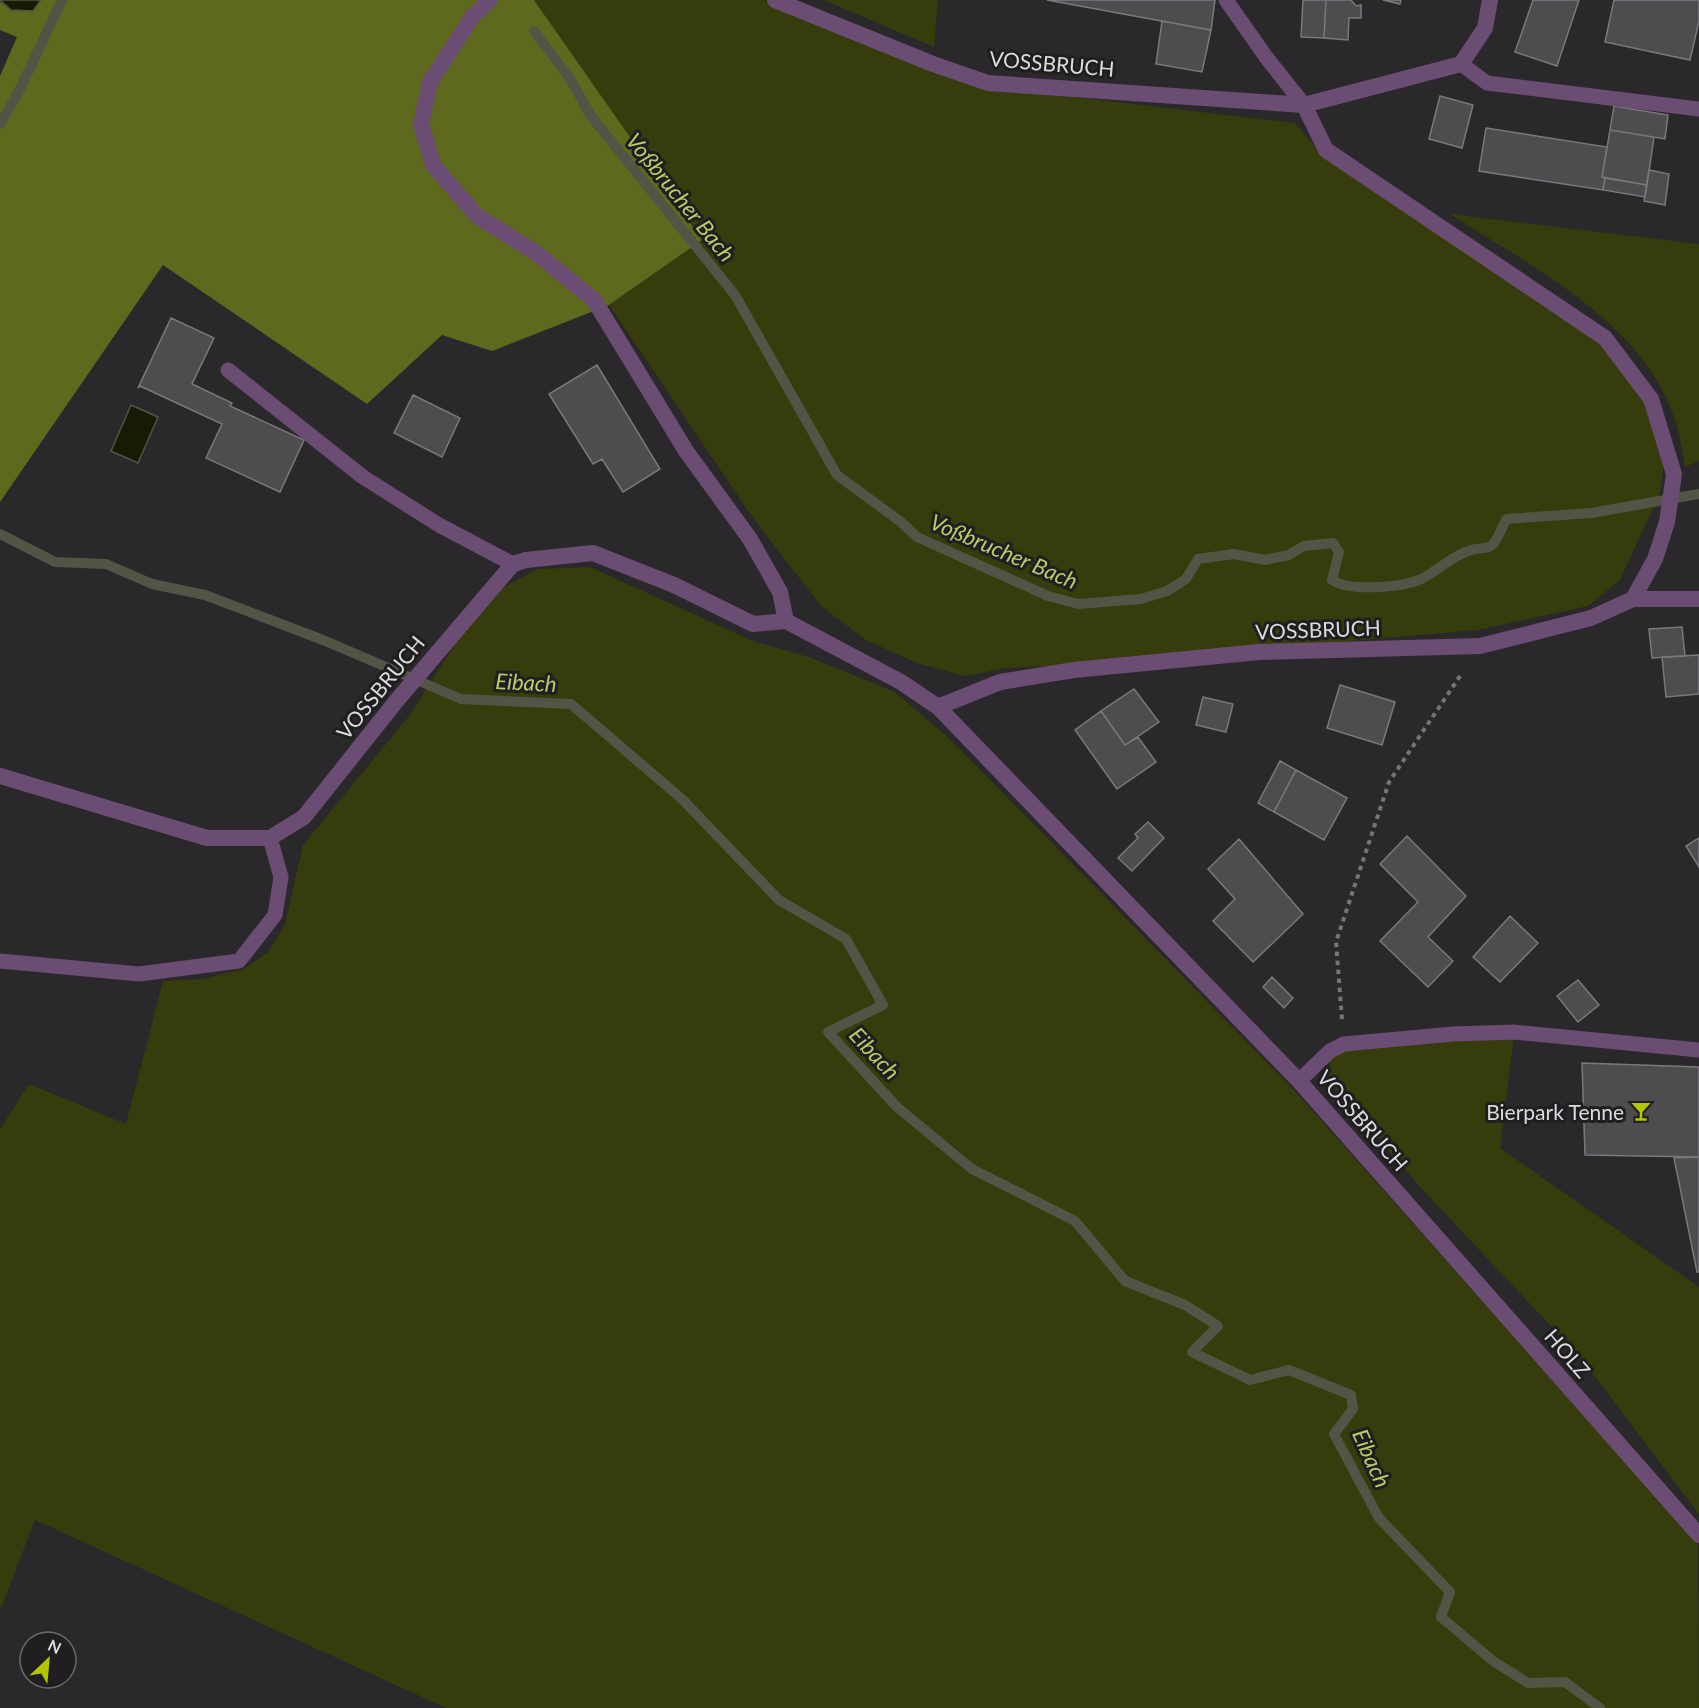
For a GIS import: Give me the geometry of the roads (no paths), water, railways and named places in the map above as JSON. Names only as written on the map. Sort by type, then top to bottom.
[{"type":"street","points":[[490,0],[472,17],[430,82],[422,124],[433,165],[477,216],[535,252],[594,300],[686,451],[750,539],[780,592],[786,621],[753,624],[674,585],[593,553],[526,560],[513,564]]},
{"type":"street","name":"VOSSBRUCH","points":[[775,0],[933,64],[988,83],[1304,105],[1461,64]]},
{"type":"street","points":[[1461,64],[1485,28],[1490,0]]},
{"type":"street","points":[[1304,105],[1326,150],[1605,338],[1651,399],[1674,474],[1667,522],[1655,559],[1633,598]]},
{"type":"street","name":"VOSSBRUCH","points":[[270,838],[304,818],[398,699],[513,564]]},
{"type":"street","name":"VOSSBRUCH","points":[[938,707],[1000,682],[1074,670],[1259,652],[1480,646],[1591,618],[1633,598],[1699,599]]},
{"type":"street","name":"VOSSBRUCH","points":[[786,621],[891,676],[938,707],[1299,1081],[1404,1200]]},
{"type":"street","points":[[0,776],[207,838],[270,838]]},
{"type":"street","name":"HOLZ","points":[[1404,1200],[1699,1536]]},
{"type":"lane","points":[[1226,0],[1266,57],[1304,105]]},
{"type":"lane","points":[[1461,64],[1487,83],[1699,109]]},
{"type":"lane","points":[[228,370],[363,477],[439,525],[513,564]]},
{"type":"lane","points":[[0,961],[139,974],[240,962],[275,915],[281,877],[270,838]]},
{"type":"lane","points":[[1299,1081],[1330,1051],[1344,1044],[1453,1034],[1514,1032],[1699,1050]]},
{"type":"waterway","name":"Voßbrucher Bach","points":[[0,124],[19,91],[62,0]]},
{"type":"waterway","name":"Voßbrucher Bach","points":[[534,31],[569,77],[591,116],[735,295],[837,475],[901,522],[917,537],[1048,596],[1078,604],[1141,599],[1167,591],[1186,579],[1198,559],[1234,554],[1265,560],[1289,555],[1304,546],[1333,543],[1339,552],[1332,580],[1340,584],[1364,587],[1405,584],[1425,577],[1462,553],[1491,545],[1496,541],[1507,519],[1591,513],[1699,494]]},
{"type":"waterway","name":"Eibach","points":[[0,534],[55,562],[106,564],[152,584],[205,595],[323,640],[461,699],[571,704],[682,799],[779,900],[846,939],[883,1005],[828,1032],[897,1107],[972,1169],[1075,1221],[1125,1281],[1185,1305],[1218,1326],[1192,1352],[1250,1380],[1289,1370],[1351,1395],[1353,1409],[1334,1434],[1379,1518],[1450,1592],[1441,1617],[1493,1661],[1528,1683],[1565,1682],[1600,1708]]},
{"type":"place","name":"Bierpark Tenne","points":[[1641,1111]]}]
